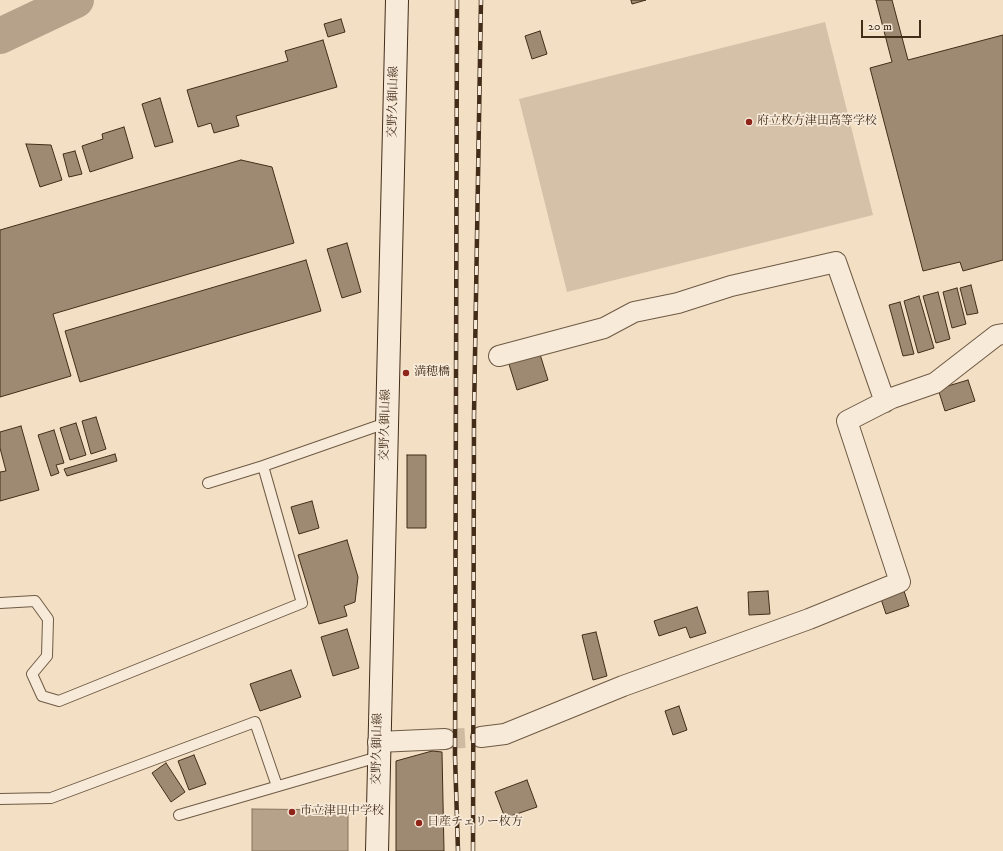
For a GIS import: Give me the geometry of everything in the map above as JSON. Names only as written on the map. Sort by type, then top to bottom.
[{"type":"main road","name":"交野久御山線","points":[[377,851],[378,749],[397,0]]},
{"type":"street","points":[[499,356],[604,328],[634,312],[678,303],[731,286],[836,262],[885,402]]},
{"type":"street","points":[[481,737],[505,734],[623,686],[809,619],[900,582],[847,421],[885,402],[935,383],[997,335],[1003,334]]},
{"type":"street","points":[[378,749],[444,738]]},
{"type":"lane","points":[[208,483],[263,466],[386,423]]},
{"type":"lane","points":[[0,603],[35,601],[48,619],[47,656],[32,674],[42,696],[59,701],[302,603],[263,466]]},
{"type":"lane","points":[[0,799],[51,798],[255,722],[277,786]]},
{"type":"lane","points":[[179,815],[277,786],[378,749]]},
{"type":"shaded area","points":[[825,22],[873,215],[567,292],[519,99]]},
{"type":"shaded area","points":[[252,809],[348,810],[348,851],[252,851]]},
{"type":"building","points":[[631,0],[646,0],[632,4]]},
{"type":"building","points":[[876,0],[892,0],[908,60],[1003,35],[1003,260],[963,271],[960,262],[923,271],[870,68],[892,62]]},
{"type":"building","points":[[341,19],[345,32],[328,37],[324,24]]},
{"type":"building","points":[[540,31],[547,54],[532,59],[525,36]]},
{"type":"building","points":[[323,40],[337,87],[236,116],[239,126],[214,133],[211,123],[198,127],[187,90],[288,61],[285,51]]},
{"type":"building","points":[[160,98],[173,142],[155,147],[142,104]]},
{"type":"building","points":[[124,127],[133,158],[90,172],[82,146],[103,139],[102,134]]},
{"type":"building","points":[[26,144],[51,145],[62,180],[40,187]]},
{"type":"building","points":[[75,151],[82,174],[69,177],[63,154]]},
{"type":"building","points":[[241,160],[272,167],[294,243],[53,314],[71,376],[0,397],[0,230]]},
{"type":"building","points":[[347,243],[361,292],[342,298],[327,249]]},
{"type":"building","points":[[306,260],[321,311],[80,382],[65,331]]},
{"type":"building","points":[[971,285],[978,313],[967,315],[960,288]]},
{"type":"building","points":[[957,288],[966,324],[952,328],[943,292]]},
{"type":"building","points":[[938,292],[950,339],[936,343],[923,296]]},
{"type":"building","points":[[919,296],[934,348],[918,353],[904,301]]},
{"type":"building","points":[[900,302],[914,354],[903,356],[889,305]]},
{"type":"building","points":[[539,351],[548,380],[517,390],[508,361]]},
{"type":"building","points":[[968,380],[975,401],[945,411],[938,389]]},
{"type":"building","points":[[96,417],[106,449],[91,454],[82,421]]},
{"type":"building","points":[[76,423],[86,455],[70,460],[60,428]]},
{"type":"building","points":[[21,426],[39,490],[0,501],[0,472],[6,471],[0,448],[0,432]]},
{"type":"building","points":[[54,430],[64,463],[56,465],[59,473],[51,476],[38,435]]},
{"type":"building","points":[[115,454],[117,461],[67,476],[64,469]]},
{"type":"building","points":[[407,455],[426,455],[426,528],[407,528]]},
{"type":"building","points":[[312,501],[319,528],[299,534],[291,507]]},
{"type":"building","points":[[347,540],[358,577],[355,602],[344,606],[347,616],[319,624],[298,555]]},
{"type":"building","points":[[768,591],[770,614],[749,615],[748,592]]},
{"type":"building","points":[[904,591],[909,606],[886,614],[881,599]]},
{"type":"building","points":[[697,607],[706,633],[690,638],[686,627],[659,636],[654,621]]},
{"type":"building","points":[[347,629],[359,668],[333,676],[321,637]]},
{"type":"building","points":[[596,632],[607,676],[593,680],[582,635]]},
{"type":"building","points":[[291,670],[301,697],[260,711],[250,684]]},
{"type":"building","points":[[679,706],[687,730],[673,735],[665,711]]},
{"type":"building","points":[[432,751],[442,752],[444,851],[396,851],[396,761]]},
{"type":"building","points":[[194,755],[206,784],[189,790],[178,761]]},
{"type":"building","points":[[166,763],[185,792],[171,802],[152,773]]},
{"type":"building","points":[[527,780],[537,807],[505,818],[495,792]]},
{"type":"waterway","points":[[0,36],[76,0]]},
{"type":"tunnel","points":[[445,739],[481,737]]},
{"type":"railway","points":[[457,0],[455,756],[458,851]]},
{"type":"railway","points":[[473,851],[474,415],[481,0]]},
{"type":"place","name":"府立枚方津田高等学校","points":[[749,122]]},
{"type":"place","name":"満穂橋","points":[[406,373]]},
{"type":"place","name":"市立津田中学校","points":[[292,812]]},
{"type":"place","name":"日産チェリー枚方","points":[[419,823]]}]
